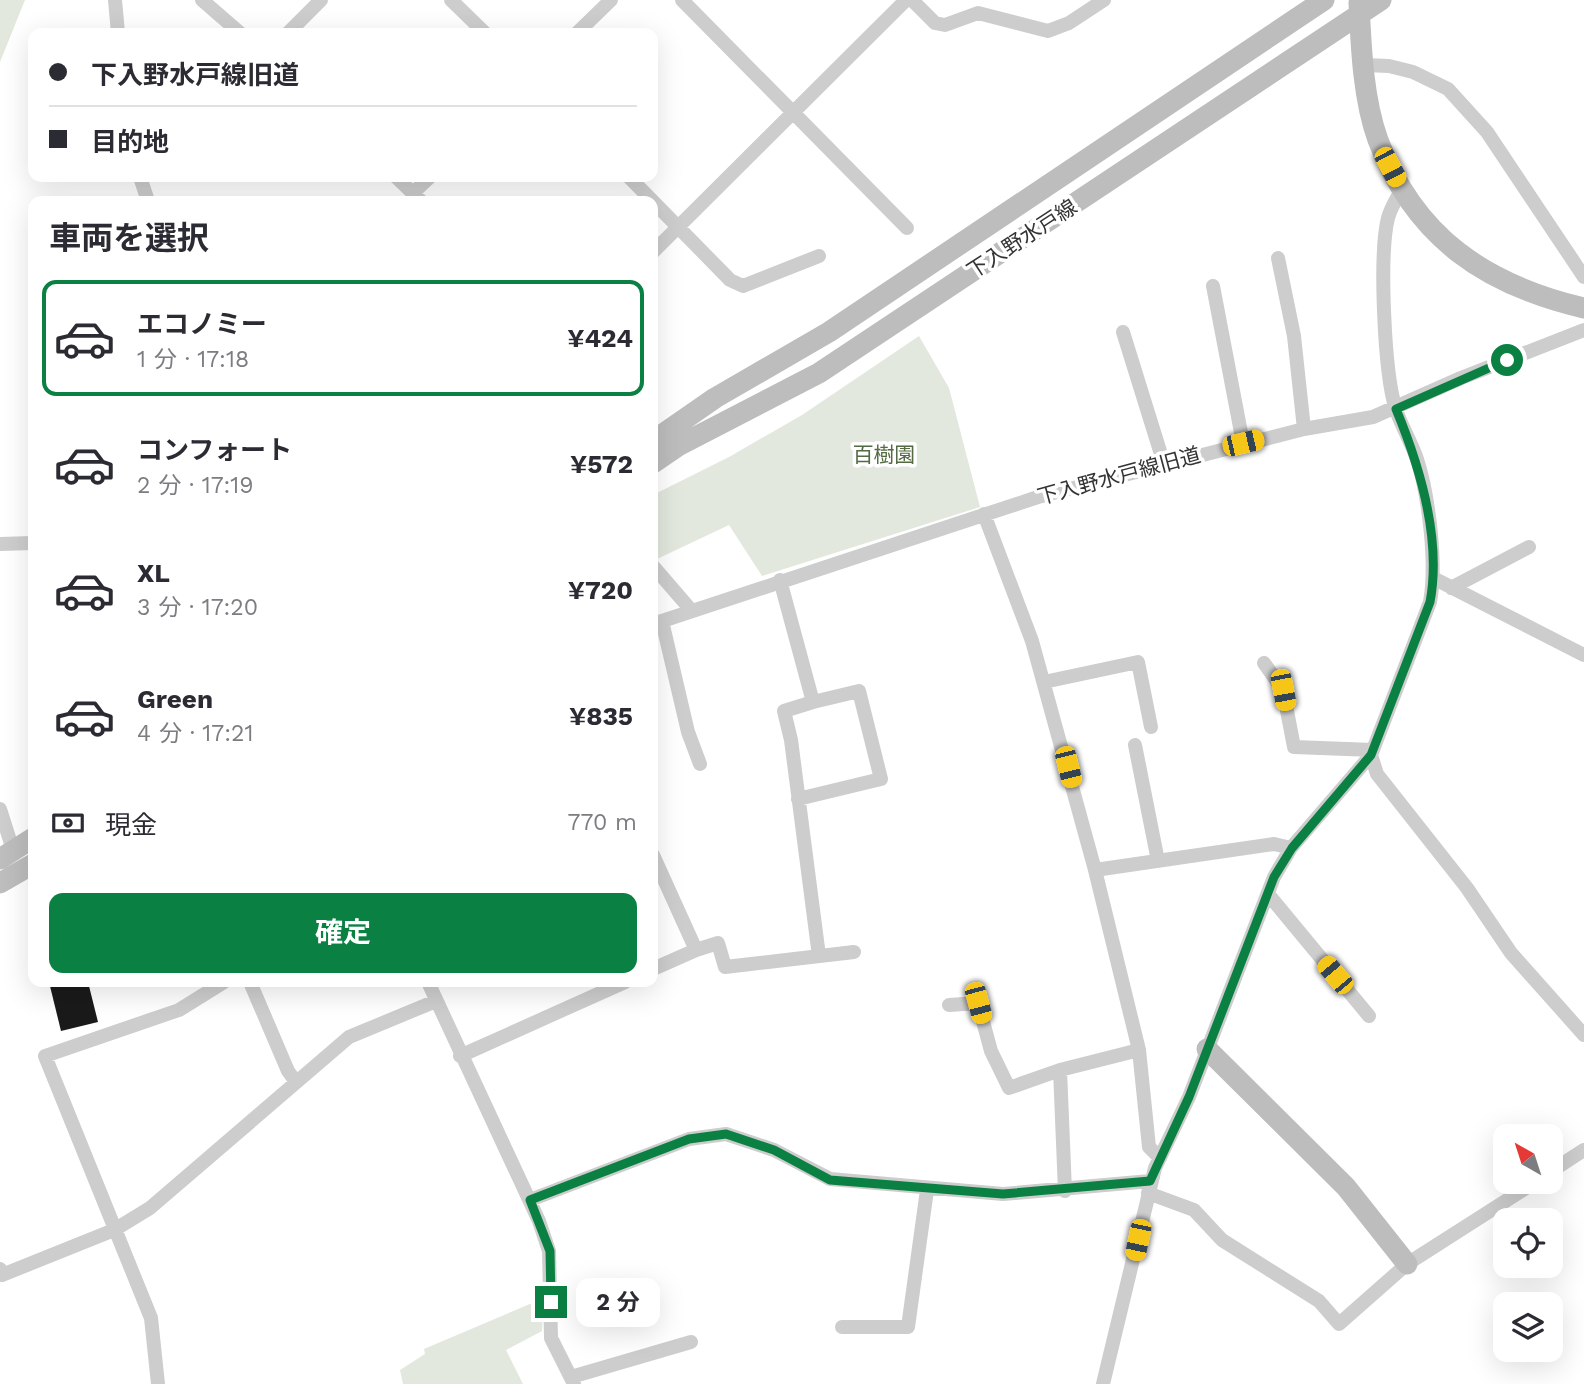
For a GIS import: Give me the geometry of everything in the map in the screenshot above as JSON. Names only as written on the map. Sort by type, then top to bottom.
[{"type":"main road","name":"下入野水戸線","points":[[658,438],[715,398],[841,324],[1324,0]]},
{"type":"main road","name":"下入野水戸線","points":[[658,460],[678,446],[818,373],[1359,8],[1381,0]]},
{"type":"main road","points":[[1359,8],[1365,65],[1378,139],[1402,188],[1431,230],[1475,265],[1517,288],[1584,308]]},
{"type":"main road","points":[[7,854],[28,841]]},
{"type":"main road","points":[[0,883],[28,867]]},
{"type":"main road","points":[[1207,1049],[1346,1187],[1407,1264]]},
{"type":"street","points":[[115,0],[118,28]]},
{"type":"street","points":[[202,0],[234,28]]},
{"type":"street","points":[[293,28],[321,0]]},
{"type":"street","points":[[451,0],[480,28]]},
{"type":"street","points":[[582,28],[611,0]]},
{"type":"street","points":[[682,0],[907,228]]},
{"type":"street","points":[[658,247],[906,0]]},
{"type":"street","points":[[912,0],[934,23],[945,25],[978,13],[1048,31],[1069,23],[1104,0]]},
{"type":"street","points":[[1365,65],[1389,66],[1413,72],[1448,89],[1487,132],[1584,276]]},
{"type":"street","points":[[401,182],[416,196]]},
{"type":"street","points":[[634,182],[648,196]]},
{"type":"street","points":[[1102,1384],[1117,1335],[1149,1187],[1207,1049],[1274,877],[1292,848],[1372,753],[1430,602],[1435,579],[1417,461],[1396,409],[1385,328],[1385,238],[1391,209],[1402,188]]},
{"type":"street","points":[[658,206],[730,280],[743,286],[819,256]]},
{"type":"street","points":[[1278,258],[1294,336],[1304,429]]},
{"type":"street","points":[[1213,286],[1243,443]]},
{"type":"street","name":"下入野水戸線旧道","points":[[658,623],[984,513],[1243,443],[1369,418],[1396,409],[1461,378],[1584,330]]},
{"type":"street","points":[[1123,332],[1164,464]]},
{"type":"street","points":[[984,513],[1044,682],[1095,870],[1139,1050],[1149,1147],[1160,1158]]},
{"type":"street","points":[[0,544],[28,543]]},
{"type":"street","points":[[1451,588],[1529,547]]},
{"type":"street","points":[[658,572],[691,610]]},
{"type":"street","points":[[1435,579],[1584,655]]},
{"type":"street","points":[[780,580],[813,702]]},
{"type":"street","points":[[658,627],[699,764]]},
{"type":"street","points":[[1044,682],[1138,662],[1151,727]]},
{"type":"street","points":[[1264,663],[1283,690],[1294,747],[1372,753]]},
{"type":"street","points":[[798,799],[881,779],[859,691],[785,711],[819,957]]},
{"type":"street","points":[[1135,745],[1158,862]]},
{"type":"street","points":[[1372,753],[1377,774],[1467,888],[1511,953],[1584,1035]]},
{"type":"street","points":[[0,809],[7,854]]},
{"type":"street","points":[[1095,870],[1274,844],[1292,848]]},
{"type":"street","points":[[658,866],[696,950]]},
{"type":"street","points":[[1268,894],[1369,1016]]},
{"type":"street","points":[[658,967],[718,943],[725,967],[853,952]]},
{"type":"street","points":[[158,1384],[151,1318],[45,1056],[179,1010],[215,987]]},
{"type":"street","points":[[252,987],[288,1071],[296,1082]]},
{"type":"street","points":[[430,987],[460,1056],[530,1200],[550,1251],[551,1338],[573,1381],[691,1342]]},
{"type":"street","points":[[460,1056],[614,987]]},
{"type":"street","points":[[0,1269],[2,1275],[114,1230],[172,1192],[349,1037],[436,1001]]},
{"type":"street","points":[[949,1005],[978,1003],[991,1051],[1009,1088],[1060,1070],[1139,1050]]},
{"type":"street","points":[[1060,1070],[1065,1191]]},
{"type":"street","points":[[530,1200],[689,1139],[726,1134],[774,1150],[830,1180],[927,1190],[1003,1194],[1149,1187],[1194,1210],[1222,1240],[1319,1301],[1339,1324],[1407,1264],[1517,1194]]},
{"type":"street","points":[[1563,1164],[1584,1150]]},
{"type":"street","points":[[842,1327],[908,1327],[927,1190]]},
{"type":"green space","points":[[0,0],[25,0],[0,62]]},
{"type":"green space","name":"百樹園","points":[[919,336],[949,388],[980,507],[762,576],[729,525],[658,559],[658,492],[729,457],[802,415]]},
{"type":"green space","points":[[544,1298],[542,1331],[506,1350],[523,1384],[403,1384],[400,1370],[425,1354],[424,1349]]},
{"type":"building","points":[[50,987],[89,987],[98,1022],[61,1031]]},
{"type":"route","points":[[551,1302],[550,1251],[530,1200],[689,1139],[726,1134],[774,1150],[830,1180],[927,1190],[1003,1194],[1065,1191],[1150,1181],[1189,1097],[1274,877],[1292,848],[1371,755],[1430,602],[1435,579],[1417,461],[1396,409],[1461,378],[1507,360]]}]
